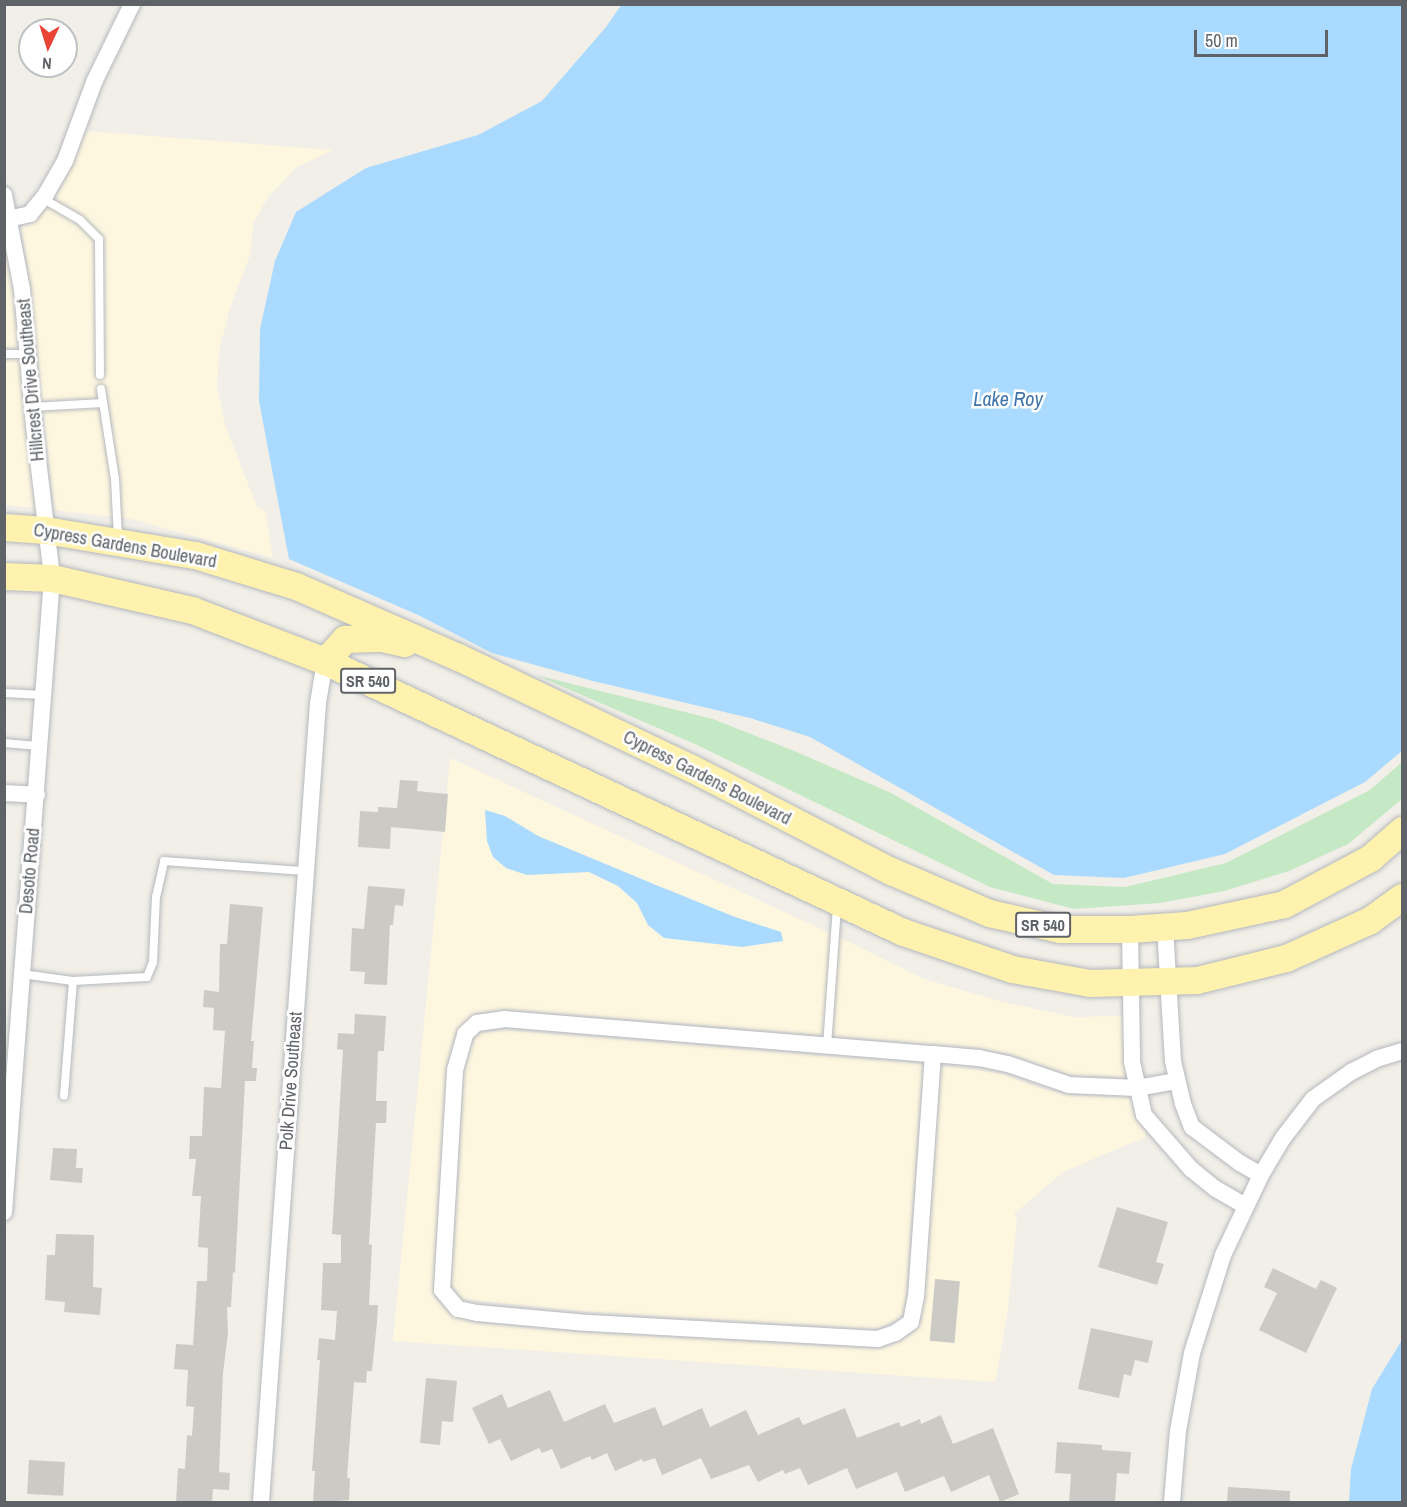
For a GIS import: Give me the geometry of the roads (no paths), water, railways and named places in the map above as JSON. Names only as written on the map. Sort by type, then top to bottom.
[{"type":"main road","name":"Cypress Gardens Boulevard","points":[[4,527],[45,530],[195,555],[296,586],[458,657],[693,769],[891,871],[989,913],[1059,928],[1130,929],[1165,927],[1284,904],[1370,858],[1402,830]]},
{"type":"main road","name":"SR 540","points":[[4,576],[52,578],[192,610],[325,661],[903,932],[1012,969],[1090,983],[1197,980],[1286,958],[1370,920],[1402,897]]},
{"type":"main road","points":[[325,661],[345,639],[382,638],[458,657]]},
{"type":"street","points":[[7,220],[30,214],[64,161],[95,80],[132,4]]},
{"type":"street","name":"Hillcrest Drive Southeast","points":[[4,195],[7,220],[20,271],[45,530]]},
{"type":"street","name":"Desoto Road","points":[[4,1212],[7,1136],[45,695],[52,578],[45,530]]},
{"type":"street","name":"Polk Drive Southeast","points":[[261,1503],[305,871],[318,703],[325,661]]},
{"type":"street","points":[[4,793],[37,795]]},
{"type":"street","points":[[1165,927],[1175,1081],[1192,1127],[1240,1163],[1261,1175]]},
{"type":"street","points":[[1130,929],[1132,1062],[1144,1115],[1191,1169],[1216,1189],[1246,1206]]},
{"type":"street","points":[[933,1054],[915,1296],[910,1322],[895,1333],[878,1339],[576,1322],[477,1313],[458,1309],[442,1290],[454,1071],[465,1034],[477,1023],[504,1019],[827,1046],[933,1054],[979,1058],[1008,1064],[1069,1085],[1137,1088],[1175,1081]]},
{"type":"street","points":[[1172,1503],[1178,1431],[1192,1353],[1223,1255],[1261,1175],[1283,1138],[1313,1099],[1351,1072],[1376,1059],[1402,1052]]},
{"type":"lane","points":[[42,198],[80,220],[99,239],[100,375]]},
{"type":"lane","points":[[4,354],[28,354]]},
{"type":"lane","points":[[101,389],[115,479],[119,542]]},
{"type":"lane","points":[[32,407],[103,403]]},
{"type":"lane","points":[[4,693],[45,695]]},
{"type":"lane","points":[[4,743],[41,746]]},
{"type":"lane","points":[[22,974],[73,981],[147,977],[153,962],[156,897],[164,861],[305,871]]},
{"type":"lane","points":[[827,1046],[837,901]]},
{"type":"lane","points":[[64,1096],[73,981]]},
{"type":"water","name":"Lake Roy","points":[[622,4],[1402,5],[1402,751],[1365,782],[1225,854],[1124,878],[1054,875],[810,737],[750,718],[593,681],[492,653],[418,615],[289,559],[259,401],[260,329],[275,261],[296,212],[366,168],[478,135],[542,101],[606,27]]},
{"type":"water","points":[[485,810],[505,816],[538,836],[656,885],[735,917],[781,932],[783,941],[742,947],[664,938],[648,925],[637,903],[618,886],[589,872],[527,875],[506,868],[493,857],[487,841]]},
{"type":"water","points":[[1402,1340],[1402,1502],[1349,1502],[1351,1469],[1372,1389]]}]
